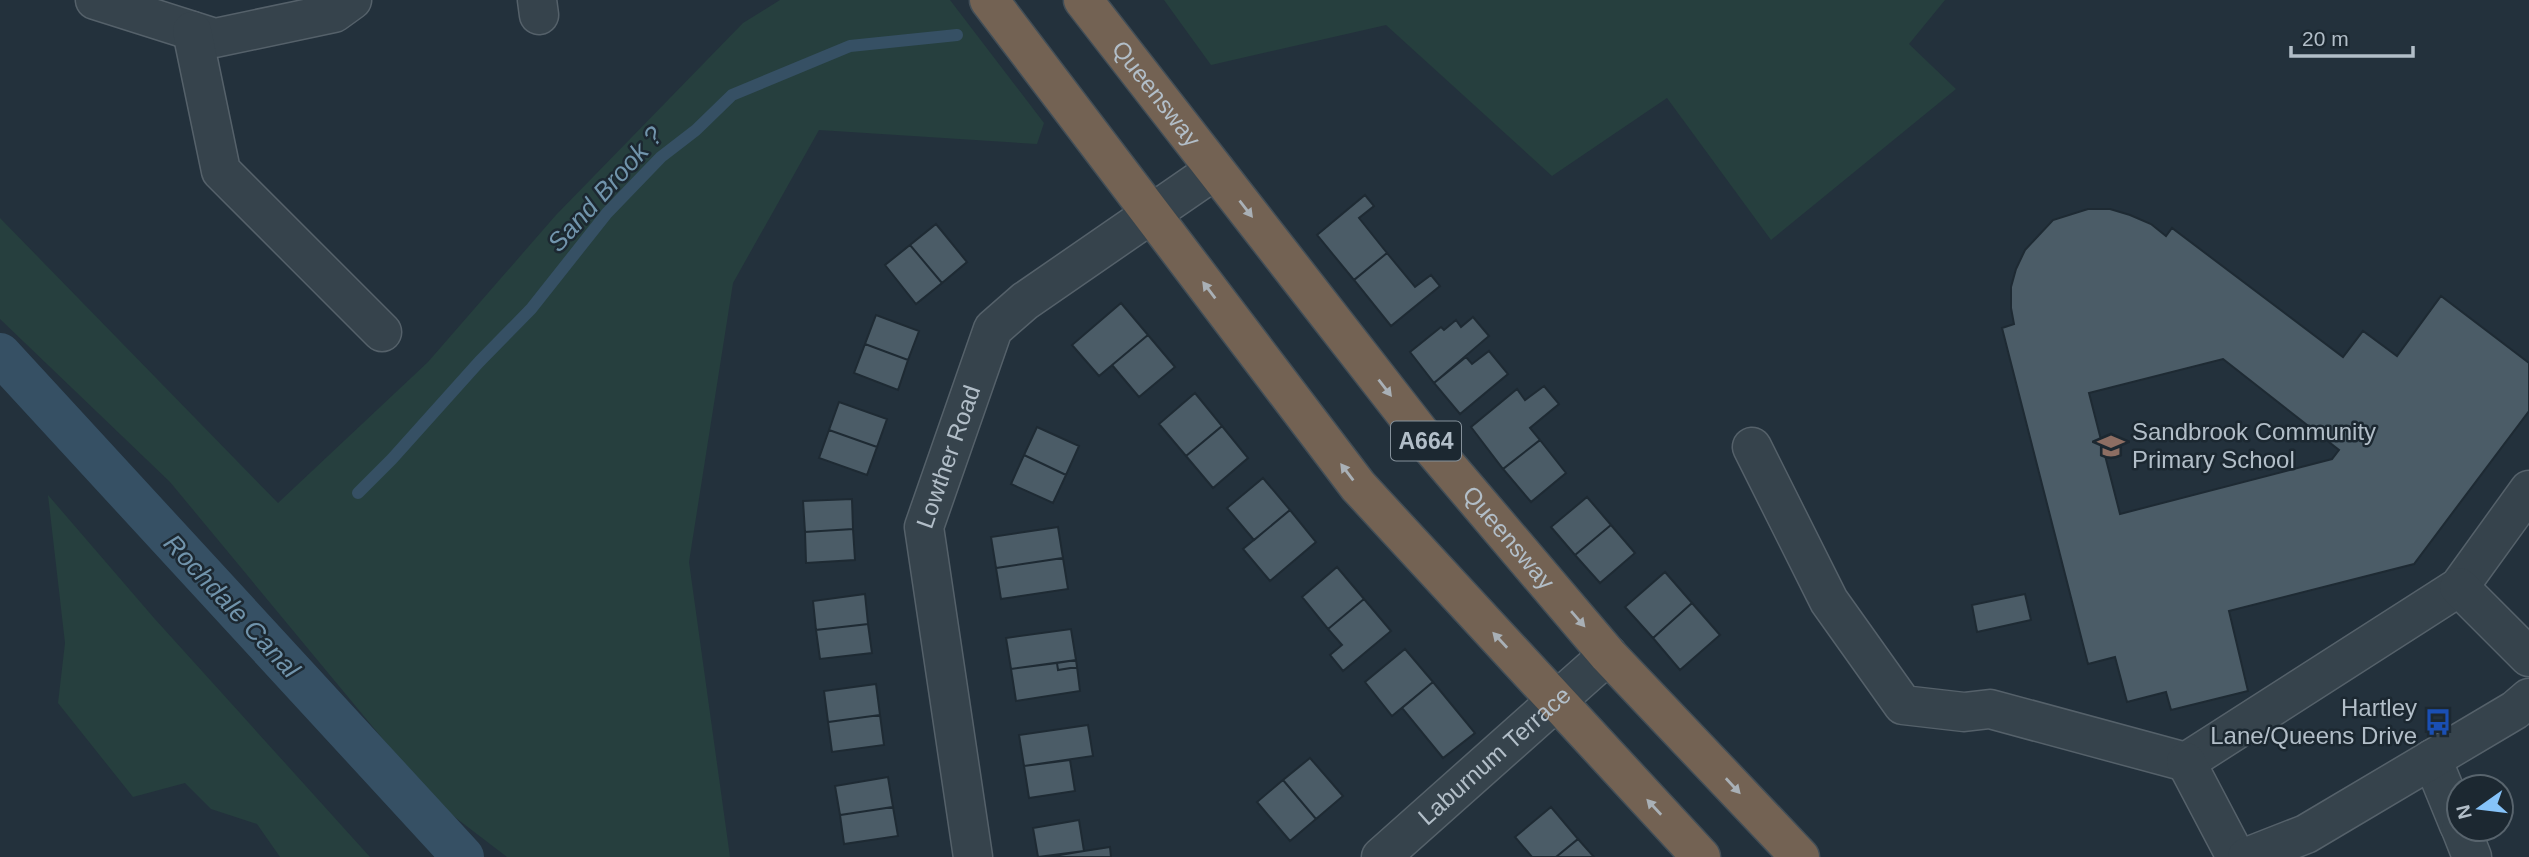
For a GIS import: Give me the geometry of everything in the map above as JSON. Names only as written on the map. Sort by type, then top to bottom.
[{"type":"highway","points":[[989,0],[1358,486],[1701,857]]},
{"type":"highway","name":"Queensway","points":[[1083,0],[1432,449],[1608,654],[1800,857]]},
{"type":"street","points":[[95,0],[215,38],[334,13],[352,0]]},
{"type":"street","points":[[192,31],[221,171],[382,332]]},
{"type":"street","name":"Lowther Road","points":[[973,857],[924,527],[993,329],[1025,301],[1150,212],[1215,170]]},
{"type":"street","points":[[1752,447],[1829,601],[1903,705],[1964,712],[1990,709],[2186,762],[2236,857]]},
{"type":"street","points":[[2186,762],[2459,587],[2529,490]]},
{"type":"street","points":[[2459,587],[2529,657]]},
{"type":"street","name":"Laburnum Terrace","points":[[1381,857],[1608,654]]},
{"type":"street","points":[[2247,857],[2306,834],[2515,710],[2529,698]]},
{"type":"street","points":[[2432,760],[2445,791]]},
{"type":"green space","points":[[780,0],[950,0],[1044,123],[1037,144],[819,130],[733,283],[689,562],[730,857],[507,857],[435,802],[170,482],[0,319],[0,218],[278,503],[428,362],[556,215],[743,23]]},
{"type":"green space","points":[[1164,0],[1945,0],[1909,44],[1956,89],[1771,240],[1667,98],[1552,176],[1386,25],[1211,65]]},
{"type":"green space","points":[[48,495],[154,618],[370,857],[280,857],[257,824],[211,809],[185,783],[133,797],[58,703],[65,643]]},
{"type":"building","points":[[1365,195],[1374,206],[1359,218],[1387,253],[1354,280],[1317,235]]},
{"type":"building","points":[[2088,209],[2110,209],[2151,224],[2166,236],[2172,228],[2343,357],[2363,331],[2397,356],[2441,296],[2529,363],[2529,411],[2414,564],[2229,611],[2248,691],[2171,710],[2166,692],[2127,702],[2115,657],[2088,664],[2002,328],[2014,324],[2011,287],[2016,269],[2025,250],[2053,220]],"holes":[[[2223,359],[2339,450],[2332,459],[2120,514],[2089,393]]]},
{"type":"building","points":[[936,224],[967,262],[942,283],[910,245]]},
{"type":"building","points":[[910,245],[942,283],[916,304],[885,265]]},
{"type":"building","points":[[1387,253],[1415,287],[1431,275],[1440,286],[1391,326],[1354,280]]},
{"type":"building","points":[[1121,303],[1148,335],[1099,376],[1072,345]]},
{"type":"building","points":[[876,315],[919,331],[908,360],[865,344]]},
{"type":"building","points":[[1473,317],[1489,336],[1434,383],[1410,352],[1441,327],[1444,330],[1456,320],[1461,327]]},
{"type":"building","points":[[1148,335],[1175,367],[1139,397],[1112,365]]},
{"type":"building","points":[[865,344],[908,360],[898,390],[854,373]]},
{"type":"building","points":[[1489,351],[1508,374],[1460,414],[1434,383],[1466,357],[1472,364]]},
{"type":"building","points":[[1544,386],[1559,404],[1530,428],[1540,440],[1503,469],[1471,427],[1517,389],[1525,400]]},
{"type":"building","points":[[1195,393],[1222,426],[1186,456],[1159,424]]},
{"type":"building","points":[[839,402],[887,419],[877,447],[829,430]]},
{"type":"building","points":[[1222,426],[1248,458],[1213,488],[1186,456]]},
{"type":"building","points":[[1037,427],[1079,446],[1066,475],[1024,455]]},
{"type":"building","points":[[829,430],[877,447],[867,475],[819,458]]},
{"type":"building","points":[[1540,440],[1566,473],[1531,502],[1503,469]]},
{"type":"building","points":[[1024,455],[1066,475],[1053,503],[1011,484]]},
{"type":"building","points":[[1263,478],[1290,510],[1254,540],[1227,508]]},
{"type":"building","points":[[1587,497],[1611,525],[1575,555],[1551,527]]},
{"type":"building","points":[[852,499],[853,529],[805,532],[803,501]]},
{"type":"building","points":[[1290,510],[1316,542],[1270,581],[1243,549]]},
{"type":"building","points":[[1611,525],[1635,553],[1600,583],[1575,555]]},
{"type":"building","points":[[1058,527],[1063,558],[996,568],[991,537]]},
{"type":"building","points":[[853,529],[855,560],[806,563],[805,532]]},
{"type":"building","points":[[1063,558],[1068,589],[1001,599],[996,568]]},
{"type":"building","points":[[1337,567],[1364,599],[1328,629],[1302,597]]},
{"type":"building","points":[[1665,572],[1692,603],[1653,638],[1625,607]]},
{"type":"building","points":[[865,594],[868,624],[816,630],[813,601]]},
{"type":"building","points":[[2025,594],[2031,620],[1977,632],[1972,605]]},
{"type":"building","points":[[1364,599],[1391,631],[1343,671],[1330,655],[1342,645],[1328,629]]},
{"type":"building","points":[[1692,603],[1720,635],[1680,670],[1653,638]]},
{"type":"building","points":[[868,624],[872,653],[820,659],[816,630]]},
{"type":"building","points":[[1071,629],[1076,660],[1011,669],[1006,638]]},
{"type":"building","points":[[1405,649],[1433,682],[1392,716],[1365,682]]},
{"type":"building","points":[[1076,660],[1077,667],[1058,670],[1057,663]]},
{"type":"building","points":[[1057,663],[1058,670],[1077,667],[1080,691],[1016,701],[1011,669]]},
{"type":"building","points":[[1433,682],[1475,733],[1443,758],[1402,708]]},
{"type":"building","points":[[876,684],[880,715],[828,722],[824,691]]},
{"type":"building","points":[[880,715],[884,745],[832,752],[828,722]]},
{"type":"building","points":[[1088,725],[1093,756],[1024,766],[1019,735]]},
{"type":"building","points":[[1310,758],[1343,796],[1316,819],[1283,780]]},
{"type":"building","points":[[1070,760],[1075,791],[1029,798],[1024,766]]},
{"type":"building","points":[[888,777],[893,807],[840,815],[835,786]]},
{"type":"building","points":[[1283,780],[1316,819],[1290,841],[1257,802]]},
{"type":"building","points":[[893,807],[898,836],[844,844],[840,815]]},
{"type":"building","points":[[1551,807],[1578,839],[1556,857],[1532,857],[1515,837]]},
{"type":"building","points":[[1079,820],[1084,851],[1038,857],[1033,828]]},
{"type":"building","points":[[1578,839],[1594,857],[1556,857]]},
{"type":"building","points":[[1110,847],[1111,857],[1048,857],[1084,851]]},
{"type":"waterway","name":"Sand Brook ?","points":[[358,493],[531,309],[607,213],[661,157],[696,130],[732,95],[850,46],[957,35]]},
{"type":"waterway","name":"Rochdale Canal","points":[[0,354],[463,857]]},
{"type":"place","name":"Sandbrook Community Primary School","points":[[2111,446]]},
{"type":"place","name":"Hartley Lane/Queens Drive","points":[[2438,722]]}]
